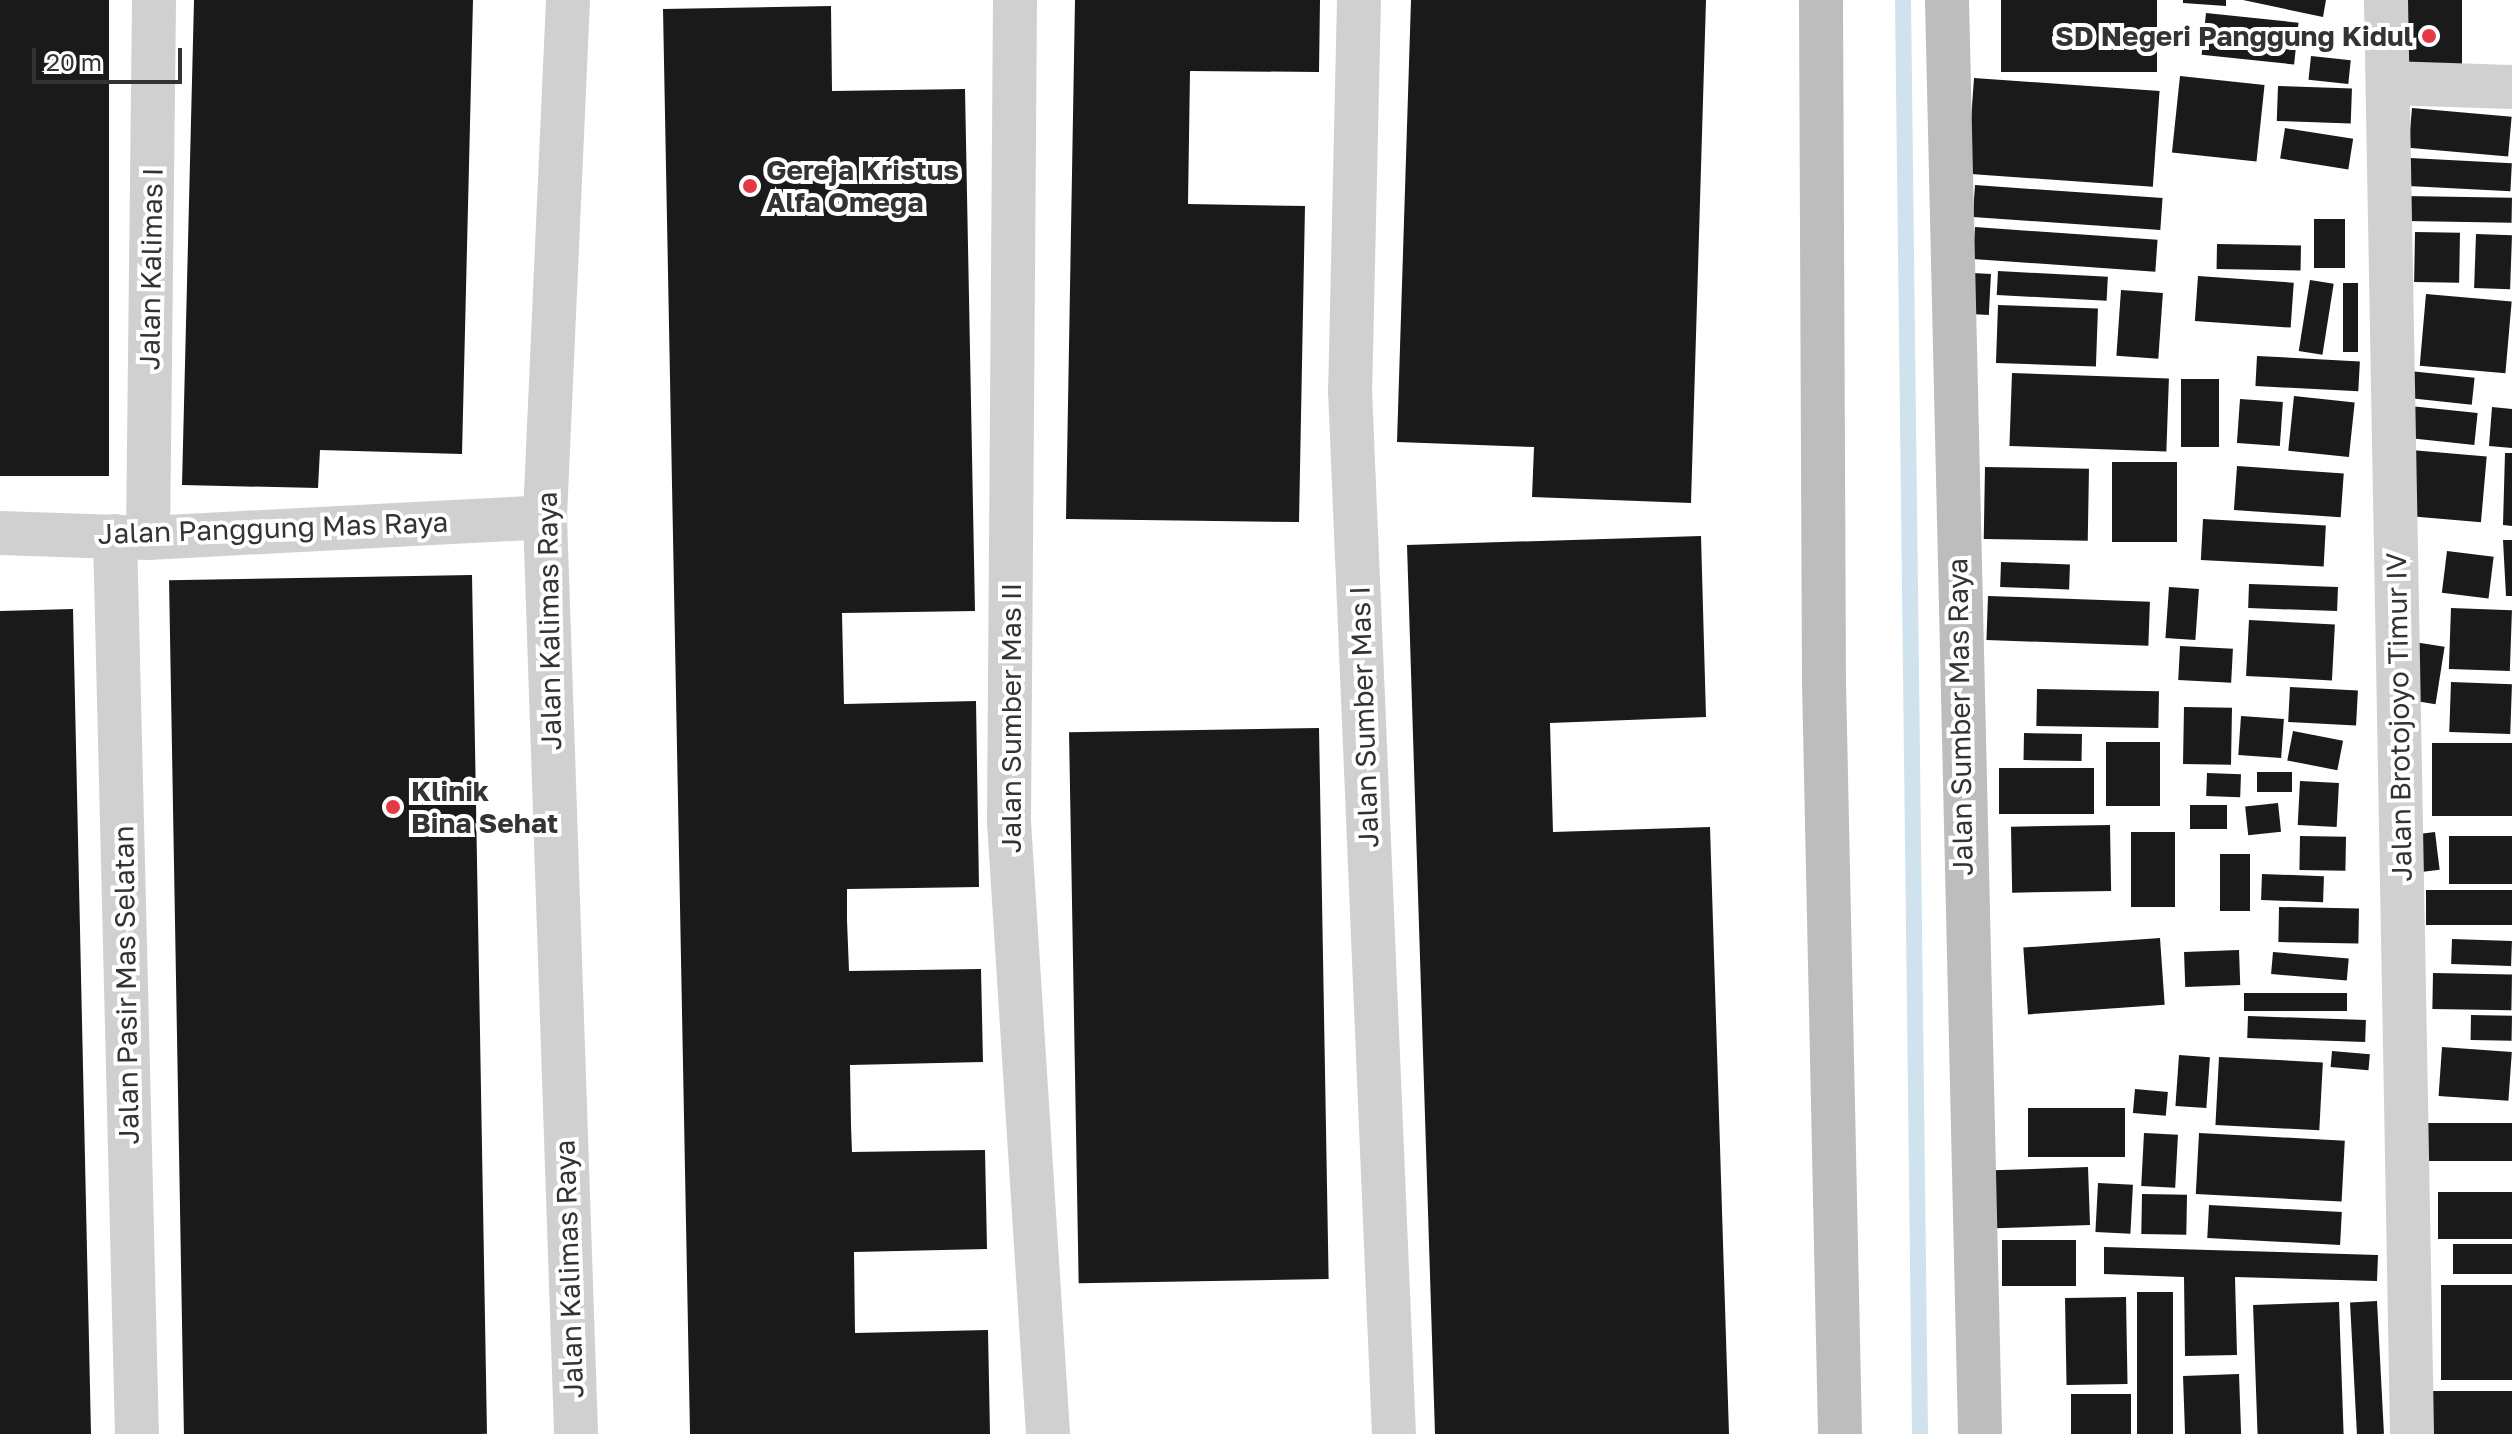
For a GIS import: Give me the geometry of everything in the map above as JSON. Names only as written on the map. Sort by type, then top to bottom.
[{"type":"street","name":"Jalan Kalimas I","points":[[132,537],[154,0]]},
{"type":"street","name":"Jalan Kalimas Raya","points":[[568,0],[545,517],[576,1434]]},
{"type":"street","name":"Jalan Sumber Mas II","points":[[1015,0],[1009,822],[1048,1434]]},
{"type":"street","name":"Jalan Sumber Mas I","points":[[1359,0],[1350,390],[1394,1434]]},
{"type":"street","points":[[1821,0],[1824,698],[1840,1434]]},
{"type":"street","name":"Jalan Sumber Mas Raya","points":[[1947,0],[1980,1434]]},
{"type":"street","name":"Jalan Brotojoyo Timur IV","points":[[2386,0],[2412,1434]]},
{"type":"street","points":[[2388,83],[2512,87]]},
{"type":"street","name":"Jalan Panggung Mas Raya","points":[[0,533],[132,537],[545,517]]},
{"type":"street","name":"Jalan Pasir Mas Selatan","points":[[132,537],[137,1434]]},
{"type":"building","points":[[0,0],[109,0],[109,476],[0,476]]},
{"type":"building","points":[[194,0],[473,0],[462,454],[320,450],[318,488],[182,485]]},
{"type":"building","points":[[1075,0],[1320,0],[1319,72],[1190,71],[1188,204],[1305,206],[1299,522],[1066,519]]},
{"type":"building","points":[[1411,0],[1706,0],[1691,503],[1532,497],[1534,447],[1397,442]]},
{"type":"building","points":[[2001,0],[2157,0],[2157,72],[2001,72]]},
{"type":"building","points":[[2183,0],[2226,0],[2226,6],[2183,3]]},
{"type":"building","points":[[2243,0],[2326,0],[2323,17]]},
{"type":"building","name":"SD Negeri Panggung Kidul","points":[[2399,0],[2462,0],[2462,71],[2399,71]]},
{"type":"building","points":[[831,6],[832,91],[965,89],[975,611],[842,613],[844,704],[976,701],[979,887],[847,889],[847,920],[849,971],[981,969],[983,1062],[850,1065],[851,1126],[852,1152],[985,1150],[987,1249],[854,1252],[855,1333],[988,1330],[990,1434],[690,1434],[663,9]]},
{"type":"building","points":[[2206,13],[2298,23],[2294,64],[2202,55]]},
{"type":"building","points":[[2311,56],[2351,60],[2348,84],[2308,80]]},
{"type":"building","points":[[2180,76],[2265,85],[2256,161],[2172,153]]},
{"type":"building","points":[[1974,78],[2160,91],[2153,187],[1967,174]]},
{"type":"building","points":[[2278,86],[2352,89],[2351,124],[2277,121]]},
{"type":"building","points":[[2412,108],[2512,117],[2508,157],[2409,148]]},
{"type":"building","points":[[2285,128],[2353,139],[2348,169],[2280,159]]},
{"type":"building","points":[[2410,158],[2512,163],[2510,191],[2409,186]]},
{"type":"building","points":[[1975,185],[2163,198],[2160,230],[1973,217]]},
{"type":"building","points":[[2405,196],[2512,198],[2512,223],[2405,221]]},
{"type":"building","points":[[2314,219],[2345,219],[2345,268],[2314,268]]},
{"type":"building","points":[[1975,227],[2158,240],[2155,272],[1973,259]]},
{"type":"building","points":[[2415,232],[2460,233],[2459,283],[2414,282]]},
{"type":"building","points":[[2476,234],[2512,235],[2510,289],[2474,288]]},
{"type":"building","points":[[2217,244],[2301,245],[2301,270],[2217,269]]},
{"type":"building","points":[[1998,271],[2108,277],[2107,301],[1997,295]]},
{"type":"building","points":[[1973,273],[1991,274],[1989,315],[1971,314]]},
{"type":"building","points":[[2198,276],[2294,283],[2291,328],[2195,321]]},
{"type":"building","points":[[2310,280],[2334,284],[2322,355],[2299,351]]},
{"type":"building","points":[[2343,283],[2358,283],[2358,352],[2343,352]]},
{"type":"building","points":[[2121,290],[2163,293],[2158,359],[2116,356]]},
{"type":"building","points":[[2426,294],[2512,301],[2505,373],[2420,366]]},
{"type":"building","points":[[1998,305],[2098,308],[2096,366],[1996,363]]},
{"type":"building","points":[[2257,356],[2360,361],[2358,391],[2255,386]]},
{"type":"building","points":[[2400,370],[2475,378],[2472,405],[2397,397]]},
{"type":"building","points":[[2012,373],[2169,378],[2166,451],[2009,446]]},
{"type":"building","points":[[2181,379],[2219,379],[2219,447],[2181,447]]},
{"type":"building","points":[[2294,396],[2355,402],[2349,457],[2288,451]]},
{"type":"building","points":[[2240,399],[2283,402],[2280,446],[2237,443]]},
{"type":"building","points":[[2410,406],[2478,413],[2474,445],[2407,438]]},
{"type":"building","points":[[2492,407],[2512,409],[2512,448],[2489,446]]},
{"type":"building","points":[[2411,450],[2487,457],[2481,522],[2405,516]]},
{"type":"building","points":[[2505,453],[2512,453],[2512,526],[2503,525]]},
{"type":"building","points":[[2112,462],[2177,462],[2177,542],[2112,542]]},
{"type":"building","points":[[2237,466],[2344,473],[2341,517],[2234,510]]},
{"type":"building","points":[[1985,467],[2089,469],[2088,541],[1984,539]]},
{"type":"building","points":[[2203,519],[2326,525],[2324,566],[2201,560]]},
{"type":"building","points":[[1701,536],[1706,717],[1550,723],[1553,832],[1710,827],[1729,1434],[1435,1434],[1407,545]]},
{"type":"building","points":[[2503,540],[2512,540],[2512,596],[2506,596]]},
{"type":"building","points":[[2447,551],[2494,557],[2489,598],[2442,593]]},
{"type":"building","points":[[2001,562],[2070,564],[2069,589],[2000,587]]},
{"type":"building","points":[[472,575],[487,1434],[184,1434],[169,580]]},
{"type":"building","points":[[2249,584],[2338,587],[2337,611],[2248,608]]},
{"type":"building","points":[[2169,587],[2199,589],[2195,640],[2165,638]]},
{"type":"building","points":[[1988,596],[2150,602],[2148,646],[1986,640]]},
{"type":"building","points":[[2451,608],[2512,610],[2510,671],[2449,669]]},
{"type":"building","points":[[73,609],[91,1434],[0,1434],[0,611]]},
{"type":"building","points":[[2249,620],[2335,625],[2332,680],[2246,676]]},
{"type":"building","points":[[2414,642],[2445,647],[2436,704],[2405,699]]},
{"type":"building","points":[[2180,646],[2233,649],[2231,683],[2178,680]]},
{"type":"building","points":[[2451,682],[2512,684],[2510,734],[2449,732]]},
{"type":"building","points":[[2290,687],[2358,691],[2356,726],[2288,722]]},
{"type":"building","points":[[2037,689],[2159,691],[2158,728],[2036,726]]},
{"type":"building","points":[[2184,707],[2232,708],[2231,765],[2183,764]]},
{"type":"building","points":[[2241,716],[2284,719],[2281,758],[2238,755]]},
{"type":"building","points":[[1319,728],[1329,1279],[1079,1283],[1069,732]]},
{"type":"building","points":[[2293,731],[2343,741],[2337,770],[2287,760]]},
{"type":"building","points":[[2024,733],[2082,734],[2082,761],[2024,760]]},
{"type":"building","points":[[2106,742],[2160,742],[2160,806],[2106,806]]},
{"type":"building","points":[[2432,743],[2512,743],[2512,816],[2432,816]]},
{"type":"building","points":[[1999,768],[2094,768],[2094,814],[1999,814]]},
{"type":"building","points":[[2257,772],[2292,772],[2292,792],[2257,792]]},
{"type":"building","points":[[2207,773],[2241,774],[2240,797],[2206,796]]},
{"type":"building","points":[[2300,781],[2339,783],[2337,827],[2298,825]]},
{"type":"building","points":[[2278,803],[2281,832],[2248,835],[2245,806]]},
{"type":"building","points":[[2190,805],[2227,805],[2227,829],[2190,829]]},
{"type":"building","points":[[2110,825],[2111,891],[2012,893],[2011,827]]},
{"type":"building","points":[[2131,832],[2175,832],[2175,907],[2131,907]]},
{"type":"building","points":[[2435,832],[2440,870],[2409,873],[2404,836]]},
{"type":"building","points":[[2300,836],[2346,837],[2345,871],[2299,870]]},
{"type":"building","points":[[2449,836],[2512,836],[2512,884],[2449,884]]},
{"type":"building","points":[[2220,854],[2250,854],[2250,911],[2220,911]]},
{"type":"building","points":[[2262,874],[2324,876],[2323,902],[2261,900]]},
{"type":"building","points":[[2426,890],[2512,890],[2512,925],[2426,925]]},
{"type":"building","points":[[2279,907],[2359,908],[2358,943],[2278,942]]},
{"type":"building","points":[[2160,938],[2165,1005],[2028,1014],[2023,948]]},
{"type":"building","points":[[2452,939],[2512,941],[2511,966],[2451,964]]},
{"type":"building","points":[[2239,950],[2240,985],[2185,987],[2184,952]]},
{"type":"building","points":[[2273,952],[2349,959],[2347,981],[2271,974]]},
{"type":"building","points":[[2433,973],[2512,974],[2511,1010],[2432,1009]]},
{"type":"building","points":[[2244,993],[2347,993],[2347,1011],[2244,1011]]},
{"type":"building","points":[[2471,1015],[2512,1016],[2512,1041],[2471,1040]]},
{"type":"building","points":[[2248,1016],[2366,1020],[2365,1042],[2247,1038]]},
{"type":"building","points":[[2442,1047],[2512,1052],[2508,1101],[2439,1096]]},
{"type":"building","points":[[2332,1051],[2370,1054],[2368,1070],[2331,1067]]},
{"type":"building","points":[[2179,1055],[2210,1057],[2206,1108],[2175,1106]]},
{"type":"building","points":[[2219,1057],[2323,1062],[2319,1130],[2215,1125]]},
{"type":"building","points":[[2135,1089],[2168,1092],[2166,1116],[2133,1113]]},
{"type":"building","points":[[2028,1108],[2125,1108],[2125,1157],[2028,1157]]},
{"type":"building","points":[[2424,1123],[2512,1123],[2512,1161],[2424,1161]]},
{"type":"building","points":[[2144,1133],[2178,1135],[2175,1188],[2141,1186]]},
{"type":"building","points":[[2199,1133],[2345,1141],[2342,1202],[2196,1194]]},
{"type":"building","points":[[2088,1167],[2090,1225],[1995,1228],[1993,1170]]},
{"type":"building","points":[[2098,1183],[2133,1185],[2130,1234],[2095,1232]]},
{"type":"building","points":[[2438,1192],[2512,1192],[2512,1239],[2438,1239]]},
{"type":"building","points":[[2142,1194],[2187,1195],[2186,1235],[2141,1234]]},
{"type":"building","points":[[2209,1205],[2342,1212],[2340,1245],[2207,1238]]},
{"type":"building","points":[[2002,1240],[2076,1240],[2076,1286],[2002,1286]]},
{"type":"building","points":[[2453,1244],[2512,1244],[2512,1274],[2453,1274]]},
{"type":"building","points":[[2104,1247],[2378,1255],[2377,1281],[2235,1277],[2237,1355],[2185,1356],[2184,1277],[2104,1274]]},
{"type":"building","points":[[2441,1285],[2512,1285],[2512,1380],[2441,1380]]},
{"type":"building","points":[[2137,1292],[2173,1292],[2173,1434],[2137,1434]]},
{"type":"building","points":[[2126,1297],[2128,1384],[2067,1385],[2065,1298]]},
{"type":"building","points":[[2377,1301],[2384,1434],[2357,1434],[2350,1302]]},
{"type":"building","points":[[2339,1302],[2344,1434],[2258,1434],[2253,1305]]},
{"type":"building","points":[[2239,1374],[2241,1434],[2185,1434],[2183,1376]]},
{"type":"building","points":[[2433,1391],[2512,1391],[2512,1434],[2433,1434]]},
{"type":"building","points":[[2071,1394],[2131,1394],[2131,1434],[2071,1434]]},
{"type":"waterway","points":[[1903,0],[1920,1434]]},
{"type":"place","name":"SD Negeri Panggung Kidul","points":[[2429,36]]},
{"type":"place","name":"Gereja Kristus Alfa Omega","points":[[750,186]]},
{"type":"place","name":"Klinik Bina Sehat","points":[[393,807]]}]
